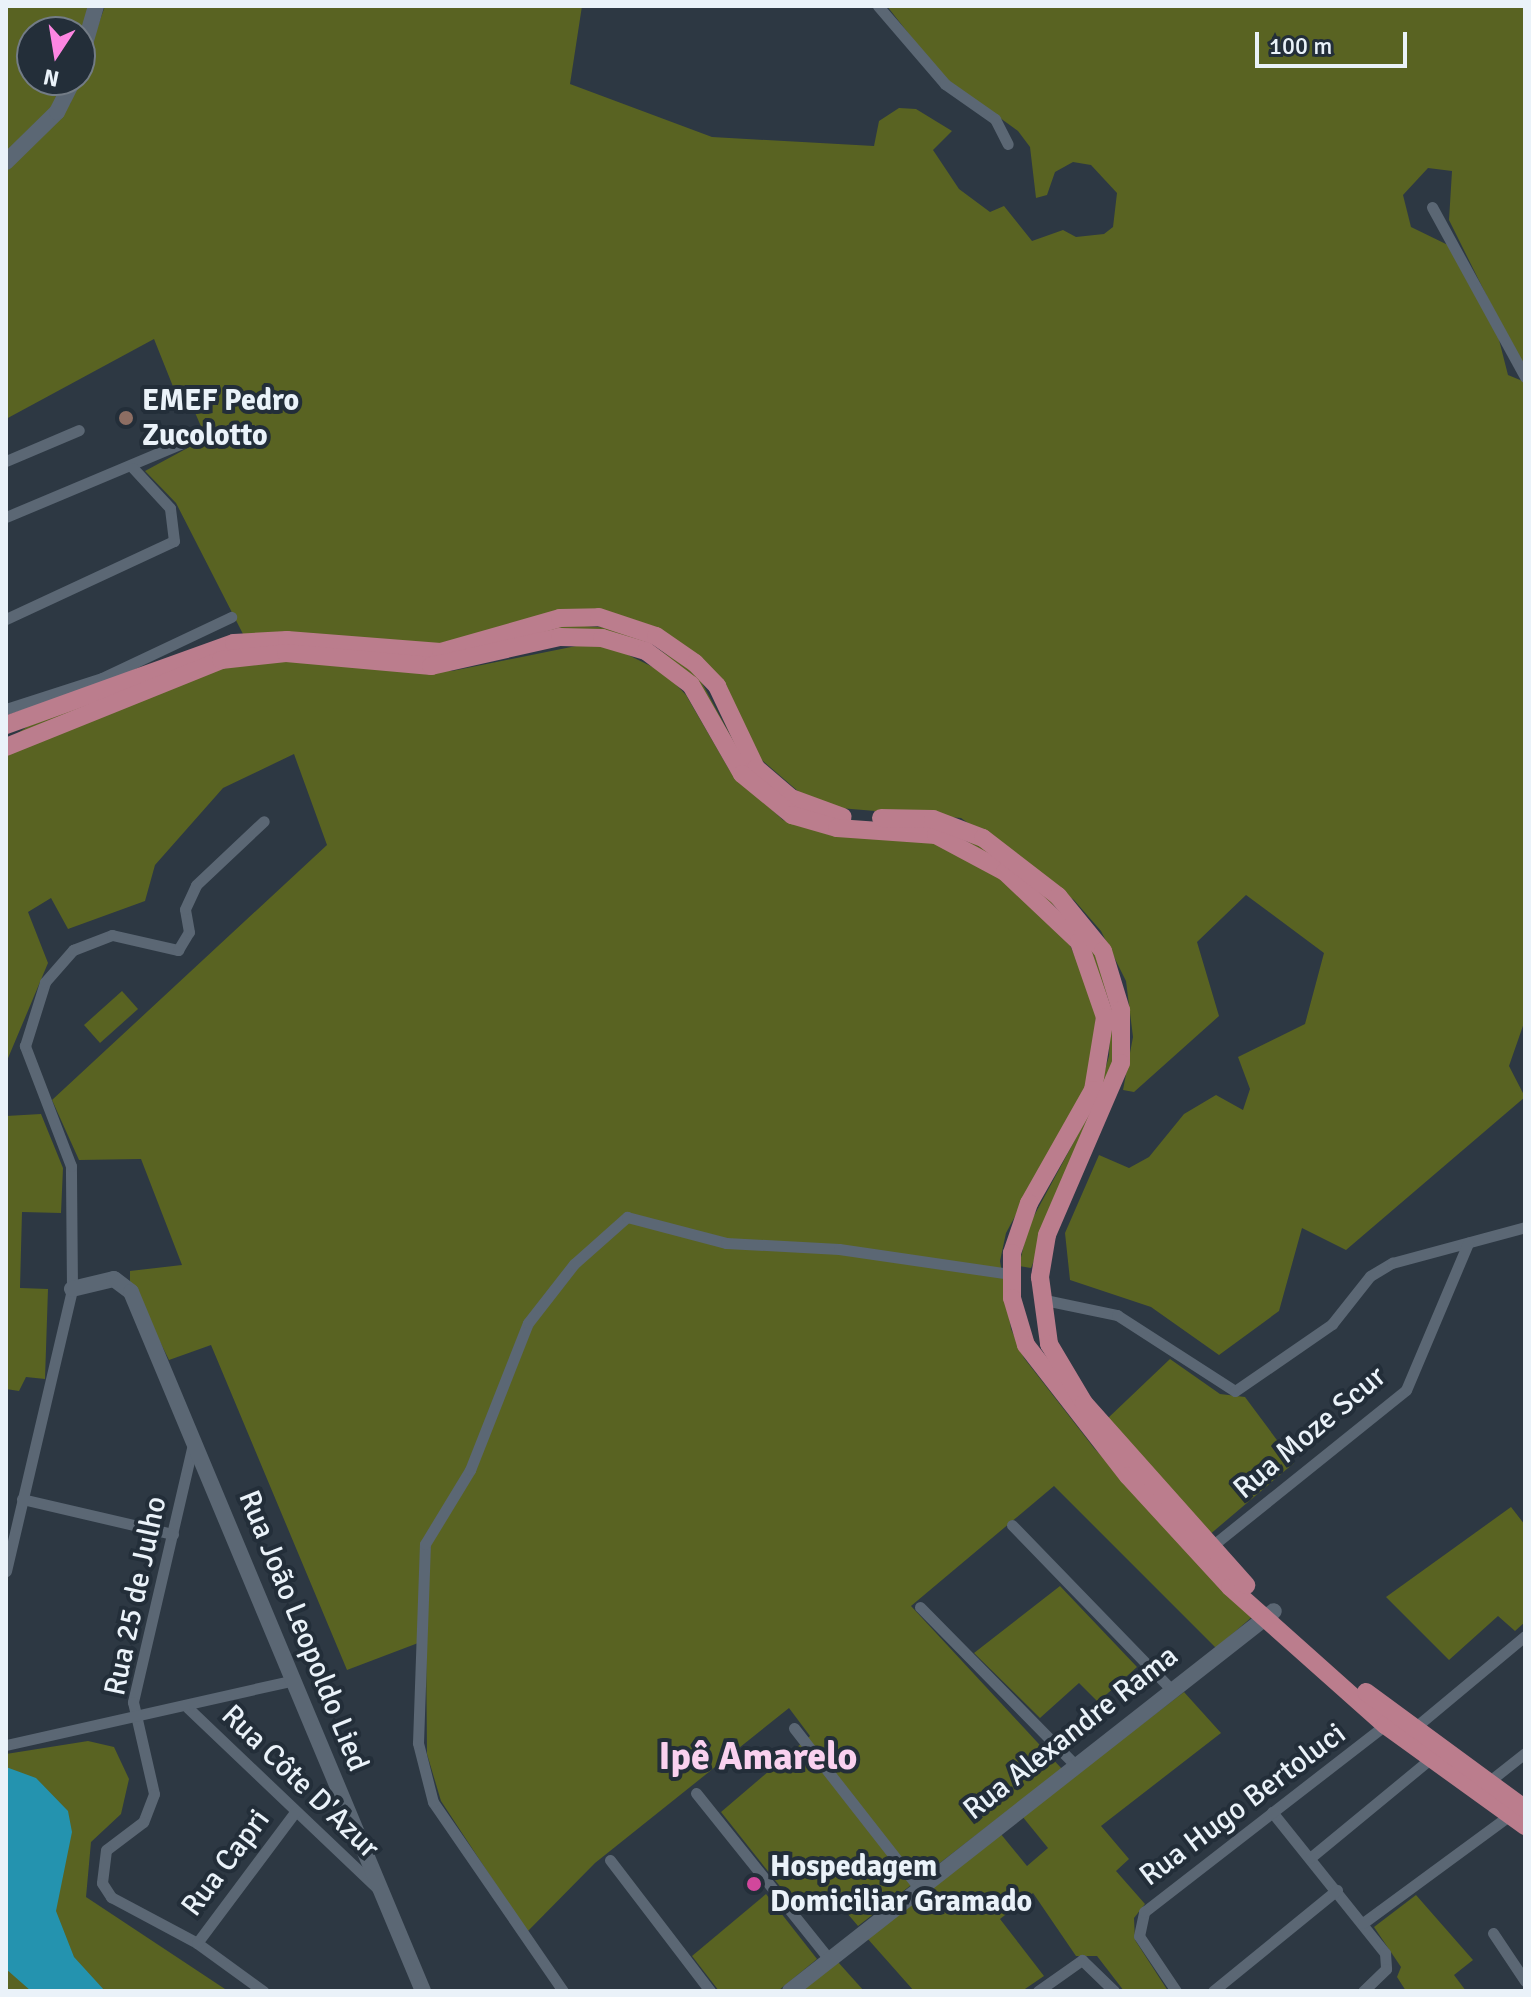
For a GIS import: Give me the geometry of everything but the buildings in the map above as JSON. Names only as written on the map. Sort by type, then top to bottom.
[{"type":"main road","points":[[6,725],[40,704],[248,641],[441,652],[583,617],[656,636],[717,686],[746,754],[779,789],[838,816],[913,817],[963,827],[1058,896],[1103,951],[1121,1010],[1121,1063],[1053,1217],[1040,1277],[1040,1299],[1062,1372],[1205,1552]]},
{"type":"main road","points":[[6,747],[190,671],[264,653],[431,666],[583,636],[646,651],[696,692],[734,762],[772,803],[819,825],[956,841],[1042,901],[1079,942],[1103,999],[1102,1054],[1085,1107],[1023,1216],[1011,1274],[1018,1327],[1042,1370],[1205,1552],[1385,1725],[1430,1759],[1520,1814]]},
{"type":"main road","points":[[6,736],[40,704]]},
{"type":"main road","points":[[1011,1274],[1040,1277]]},
{"type":"main road","points":[[1012,1298],[1040,1299]]},
{"type":"main road","points":[[1270,1615],[1411,1730],[1487,1783],[1520,1814]]},
{"type":"street","points":[[878,6],[945,84],[995,119],[1008,144]]},
{"type":"street","points":[[6,162],[57,112],[65,96]]},
{"type":"street","points":[[1432,207],[1525,377]]},
{"type":"street","points":[[6,461],[79,430]]},
{"type":"street","points":[[6,517],[133,468],[201,435]]},
{"type":"street","points":[[6,619],[174,541],[170,508],[133,468]]},
{"type":"street","points":[[6,709],[40,704],[231,617]]},
{"type":"street","points":[[6,1571],[72,1289],[71,1166],[25,1046],[45,982],[62,957],[97,939],[178,950],[189,932],[185,909],[196,885],[264,821]]},
{"type":"street","points":[[563,1991],[433,1802],[418,1743],[423,1553],[470,1470],[528,1323],[574,1264],[627,1217],[726,1243],[839,1249],[1011,1274]]},
{"type":"street","points":[[1040,1299],[1117,1315],[1235,1391],[1332,1324],[1370,1276],[1525,1227]]},
{"type":"street","name":"Rua Moze Scur","points":[[1205,1552],[1406,1390],[1468,1243]]},
{"type":"street","name":"Rua João Leopoldo Lied","points":[[72,1289],[114,1279],[131,1292],[195,1435],[290,1681],[423,1991]]},
{"type":"street","name":"Rua 25 de Julho","points":[[195,1435],[133,1702],[154,1794],[143,1822],[106,1850],[102,1883],[111,1897],[197,1943],[263,1991]]},
{"type":"street","points":[[22,1499],[173,1534]]},
{"type":"street","points":[[1012,1525],[1171,1689]]},
{"type":"street","points":[[920,1607],[1075,1765]]},
{"type":"street","name":"Rua Alexandre Rama","points":[[790,1991],[1171,1689],[1270,1615]]},
{"type":"street","points":[[1411,1730],[1525,1636]]},
{"type":"street","points":[[6,1745],[188,1708],[290,1681]]},
{"type":"street","name":"Rua Côte D'Azur","points":[[188,1708],[379,1890]]},
{"type":"street","name":"Rua Hugo Bertoluci","points":[[1176,1991],[1137,1928],[1152,1904],[1385,1725]]},
{"type":"street","points":[[794,1728],[919,1888]]},
{"type":"street","points":[[1487,1783],[1525,1753]]},
{"type":"street","points":[[1310,1858],[1430,1759]]},
{"type":"street","points":[[696,1793],[829,1959]]},
{"type":"street","name":"Rua Capri","points":[[197,1943],[295,1812]]},
{"type":"street","points":[[1272,1812],[1363,1923],[1387,1961],[1382,1977],[1363,1991]]},
{"type":"street","points":[[1363,1923],[1520,1814]]},
{"type":"street","points":[[610,1860],[710,1991]]},
{"type":"street","points":[[1213,1991],[1337,1890]]},
{"type":"street","points":[[1493,1933],[1525,1981]]},
{"type":"street","points":[[1038,1991],[1082,1960],[1114,1991]]},
{"type":"green space","points":[[6,6],[89,6],[86,16],[16,16],[16,96],[57,96],[51,108],[6,154]]},
{"type":"green space","points":[[105,6],[582,6],[570,84],[712,137],[874,146],[879,121],[899,108],[916,109],[952,131],[933,150],[959,189],[990,212],[1004,206],[1032,241],[1063,230],[1076,237],[1104,234],[1113,227],[1117,193],[1091,165],[1073,162],[1055,172],[1047,195],[1036,198],[1030,147],[1018,131],[941,75],[887,6],[1525,6],[1525,373],[1449,220],[1452,171],[1428,168],[1403,195],[1411,227],[1448,245],[1495,324],[1508,375],[1525,382],[1525,1020],[1509,1066],[1525,1097],[1346,1250],[1302,1228],[1279,1311],[1219,1355],[1151,1307],[1070,1280],[1065,1233],[1099,1155],[1129,1168],[1149,1157],[1184,1114],[1216,1095],[1243,1110],[1250,1089],[1238,1057],[1305,1024],[1324,953],[1246,895],[1197,942],[1219,1016],[1134,1092],[1123,1090],[1133,1037],[1126,981],[1101,931],[1074,900],[961,818],[839,808],[799,792],[756,755],[725,689],[613,614],[451,646],[243,634],[176,503],[145,471],[206,438],[190,401],[180,404],[154,339],[6,419],[6,169],[70,104],[73,96],[96,96],[96,31]]},
{"type":"green space","points":[[559,624],[624,629],[696,672],[748,768],[797,808],[840,822],[797,810],[773,795],[742,763],[698,684],[653,649],[585,631],[431,660],[260,648],[207,659],[6,741],[43,716],[227,649],[285,645],[433,658]]},
{"type":"green space","points":[[586,644],[616,649],[665,673],[686,695],[730,771],[783,820],[830,835],[934,843],[988,867],[1067,938],[1097,1008],[1090,1078],[1006,1233],[1000,1261],[1011,1329],[1024,1358],[1094,1448],[1252,1617],[1216,1648],[1054,1486],[911,1606],[1062,1769],[858,1926],[830,1893],[802,1914],[721,1812],[810,1736],[789,1708],[595,1863],[527,1932],[441,1801],[427,1754],[426,1640],[347,1670],[211,1345],[169,1360],[130,1281],[130,1271],[182,1265],[141,1159],[79,1160],[52,1100],[327,845],[294,754],[223,788],[155,865],[145,901],[68,929],[51,898],[28,912],[48,963],[6,1063],[6,755],[200,673],[260,660],[452,671]]},
{"type":"green space","points":[[840,822],[925,824],[965,834],[1065,911],[1079,927],[1102,966],[1112,994],[1115,1058],[1031,1268],[1019,1266],[1028,1227],[1096,1101],[1109,1056],[1111,1007],[1086,940],[1065,914],[964,839],[925,826]]},
{"type":"green space","points":[[122,991],[138,1009],[100,1043],[84,1025]]},
{"type":"green space","points":[[41,1114],[63,1168],[61,1213],[22,1212],[20,1288],[48,1289],[45,1379],[26,1377],[19,1391],[6,1389],[6,1116]]},
{"type":"green space","points":[[1170,1359],[1220,1394],[1245,1397],[1294,1463],[1208,1536],[1107,1419]]},
{"type":"green space","points":[[1511,1507],[1525,1525],[1525,1622],[1515,1631],[1498,1616],[1449,1660],[1386,1597]]},
{"type":"green space","points":[[1060,1586],[1137,1667],[1098,1702],[1079,1683],[1040,1718],[974,1653]]},
{"type":"green space","points":[[1184,1692],[1221,1733],[1101,1826],[1129,1859],[1116,1871],[1145,1904],[1134,1918],[1135,1940],[1168,1991],[1124,1991],[1097,1956],[1076,1956],[1033,1893],[1000,1919],[1044,1976],[1022,1991],[914,1991],[867,1938],[1000,1833],[1027,1866],[1048,1848],[1022,1816]]},
{"type":"green space","points":[[88,1741],[114,1747],[129,1779],[121,1814],[91,1842],[86,1897],[228,1991],[6,1991],[6,1754]]},
{"type":"green space","points":[[766,1894],[817,1959],[778,1991],[719,1991],[692,1956]]},
{"type":"green space","points":[[1416,1895],[1473,1960],[1454,1975],[1466,1991],[1406,1991],[1397,1977],[1401,1967],[1374,1927]]},
{"type":"green space","points":[[838,1962],[864,1991],[802,1991]]},
{"type":"water","points":[[6,1767],[36,1778],[68,1811],[72,1832],[56,1911],[74,1957],[105,1991],[31,1991],[6,1969]]},
{"type":"place","name":"EMEF Pedro Zucolotto","points":[[126,418]]},
{"type":"place","name":"Hospedagem Domiciliar Gramado","points":[[754,1884]]},
{"type":"district","name":"Ipê Amarelo","points":[[758,1757]]}]
